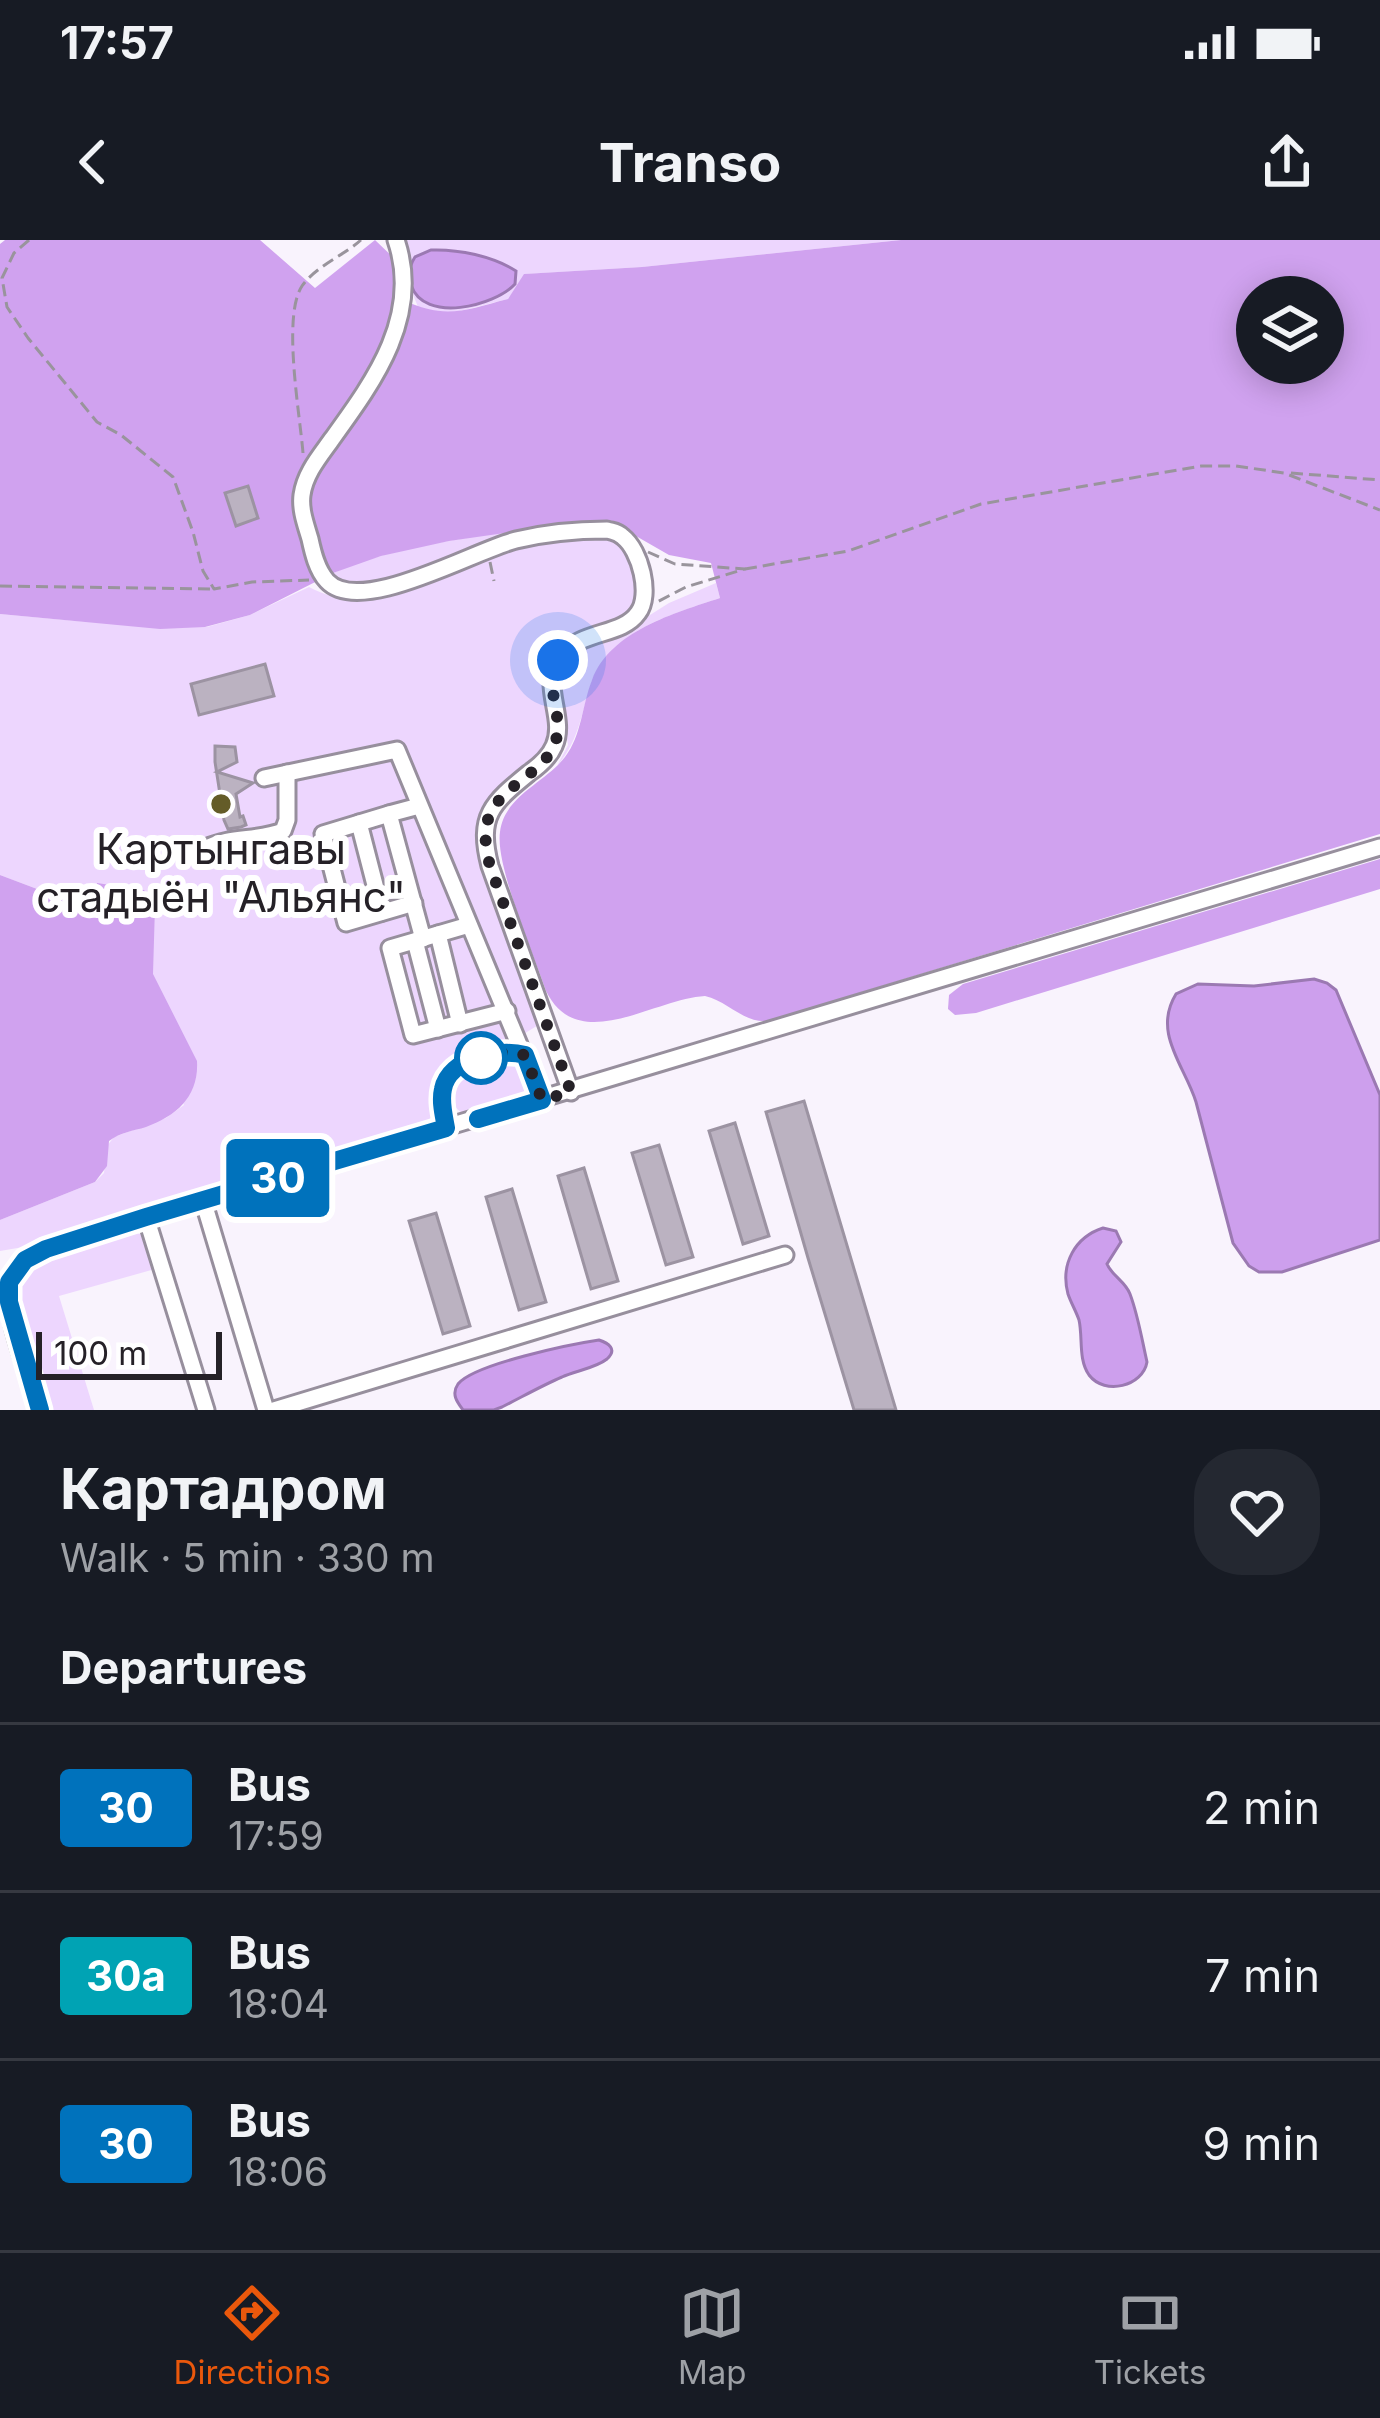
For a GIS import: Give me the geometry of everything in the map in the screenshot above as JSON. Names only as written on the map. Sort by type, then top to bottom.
[{"type":"street","points":[[396,240],[403,259],[403,299],[389,352],[306,478],[302,510],[327,581],[352,592],[382,589],[486,549],[538,536],[607,530],[626,538],[636,556],[645,595],[636,617],[579,640],[558,660],[550,682],[557,722],[555,744],[540,765],[498,802],[484,831],[490,866],[571,1092]]},
{"type":"street","points":[[265,778],[397,750],[542,1100]]},
{"type":"street","points":[[206,848],[283,831],[287,773]]},
{"type":"street","points":[[414,904],[346,922],[323,834],[419,806]]},
{"type":"street","points":[[388,814],[414,904],[460,1024]]},
{"type":"street","points":[[359,824],[382,912]]},
{"type":"street","points":[[40,1410],[11,1315],[5,1278],[35,1254],[1380,847]]},
{"type":"street","points":[[469,925],[390,948],[413,1035],[506,1011]]},
{"type":"street","points":[[426,938],[438,1029]]},
{"type":"street","points":[[446,1128],[443,1088],[452,1071],[493,1055],[525,1055]]},
{"type":"street","points":[[203,1200],[270,1410],[785,1255]]},
{"type":"street","points":[[146,1217],[206,1410]]},
{"type":"path","points":[[29,240],[14,254],[2,278],[8,307],[97,422],[121,435],[172,477],[203,572],[214,589]]},
{"type":"path","points":[[306,478],[292,328],[294,303],[314,273],[361,240]]},
{"type":"path","points":[[636,617],[686,587],[745,569],[848,551],[981,504],[1201,466],[1380,480]]},
{"type":"path","points":[[1284,472],[1380,510]]},
{"type":"path","points":[[626,538],[675,564],[745,569]]},
{"type":"path","points":[[492,569],[494,581]]},
{"type":"path","points":[[0,586],[214,589],[278,579],[313,580]]},
{"type":"shaded area","points":[[5,240],[260,240],[315,288],[375,240],[399,263],[403,300],[444,311],[508,299],[524,274],[642,267],[901,240],[1380,240],[1380,834],[767,1021],[750,1019],[705,996],[597,1022],[577,1020],[560,1010],[546,991],[500,847],[509,809],[571,748],[601,663],[646,626],[720,598],[711,563],[669,555],[615,524],[574,523],[381,556],[333,573],[250,615],[205,627],[160,629],[0,614],[0,244]]},
{"type":"shaded area","points":[[391,240],[901,240],[525,274],[508,299],[448,314],[418,307]]},
{"type":"shaded area","points":[[431,250],[497,261],[516,271],[515,284],[477,304],[444,308],[430,304],[418,297],[409,274],[415,257]]},
{"type":"shaded area","points":[[520,529],[395,578],[348,582],[333,573],[401,551]]},
{"type":"shaded area","name":"Картынгавы стадыён \"Альянс\"","points":[[587,535],[618,537],[634,572],[638,610],[584,631],[556,651],[544,676],[551,723],[546,747],[490,801],[480,822],[480,849],[540,1024],[504,1046],[471,1049],[450,1064],[437,1086],[432,1117],[414,1131],[35,1245],[0,1251],[0,1220],[95,1182],[104,1173],[107,1146],[114,1137],[166,1118],[184,1105],[93,904],[61,898],[0,875],[0,614],[207,627],[250,615],[309,587],[333,596],[380,597],[506,550]]},
{"type":"shaded area","points":[[716,583],[720,598],[643,628],[610,652],[598,668],[574,738],[557,766],[568,745],[559,684],[565,662],[581,647]]},
{"type":"shaded area","points":[[1380,859],[1380,889],[976,1013],[955,1015],[948,1009],[949,995],[963,984]]},
{"type":"shaded area","points":[[0,875],[92,904],[97,883],[144,890],[155,906],[153,974],[197,1061],[197,1073],[190,1094],[176,1111],[109,1141],[107,1166],[95,1182],[0,1220]]},
{"type":"shaded area","points":[[1314,979],[1336,990],[1380,1095],[1380,1240],[1282,1272],[1259,1272],[1233,1243],[1196,1102],[1167,1022],[1176,994],[1198,984],[1254,986]]},
{"type":"shaded area","points":[[504,1059],[521,1063],[530,1084],[525,1095],[468,1115],[456,1108],[452,1093],[460,1075]]},
{"type":"shaded area","points":[[1103,1228],[1116,1231],[1121,1242],[1107,1264],[1130,1294],[1147,1362],[1131,1382],[1113,1386],[1096,1381],[1086,1369],[1079,1320],[1066,1283],[1072,1253]]},
{"type":"shaded area","points":[[133,1231],[144,1236],[155,1269],[59,1296],[94,1410],[50,1410],[21,1321],[21,1276],[42,1260]]},
{"type":"shaded area","points":[[599,1340],[612,1349],[607,1359],[502,1407],[463,1410],[456,1398],[458,1384],[483,1369]]},
{"type":"building","points":[[248,486],[258,518],[236,526],[225,493]]},
{"type":"building","points":[[265,664],[274,696],[199,715],[191,684]]},
{"type":"building","points":[[215,746],[235,747],[237,762],[217,772],[253,783],[236,794],[246,825],[241,827],[228,829],[224,820],[215,762]]},
{"type":"building","points":[[804,1101],[896,1410],[854,1410],[808,1258],[766,1112]]},
{"type":"building","points":[[735,1123],[769,1236],[743,1244],[709,1131]]},
{"type":"building","points":[[659,1145],[693,1257],[666,1265],[632,1153]]},
{"type":"building","points":[[584,1168],[618,1281],[591,1289],[558,1176]]},
{"type":"building","points":[[512,1189],[546,1302],[519,1310],[486,1197]]},
{"type":"building","points":[[436,1213],[470,1326],[443,1334],[409,1221]]},
{"type":"bus line","name":"30","points":[[40,1410],[9,1302],[9,1282],[25,1260],[146,1217],[446,1128],[443,1088],[452,1071],[466,1062],[505,1052],[525,1055],[542,1100],[478,1119]]},
{"type":"place","name":"Картынгавы стадыён \"Альянс\"","points":[[221,804]]},
{"type":"route","points":[[481,1058],[505,1052],[525,1055],[542,1100],[571,1092],[490,866],[484,831],[498,802],[540,765],[555,744],[557,722],[550,682],[558,660]]}]
